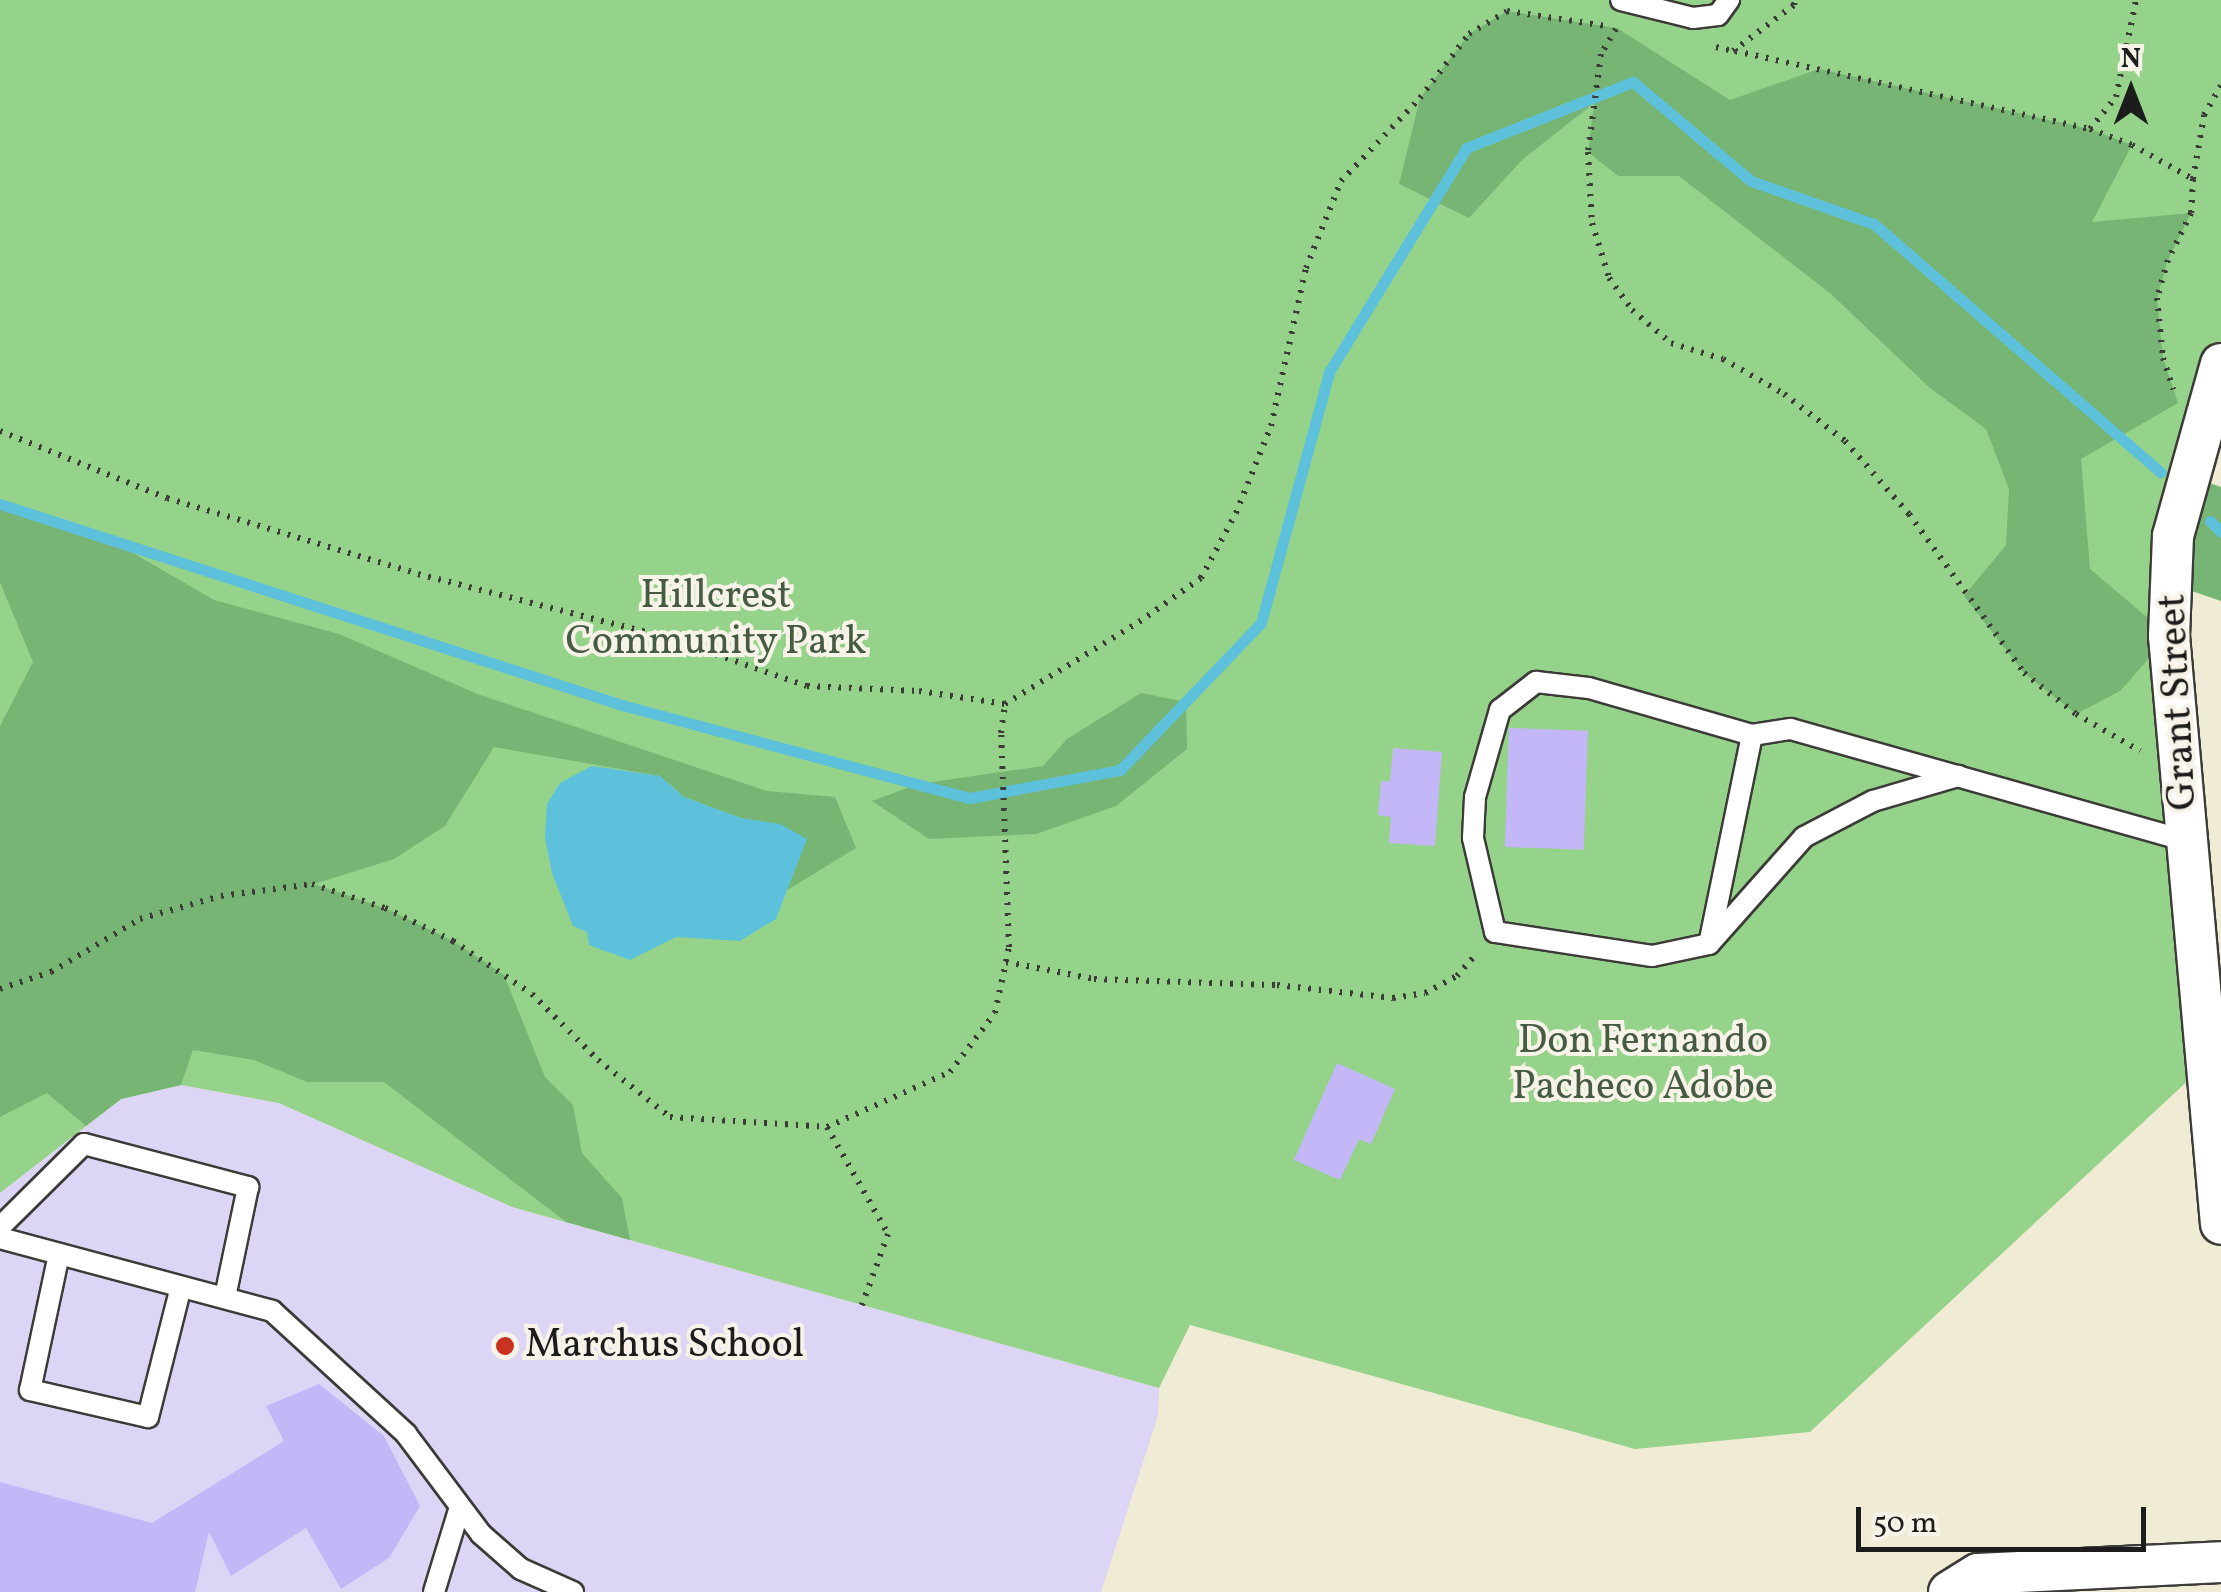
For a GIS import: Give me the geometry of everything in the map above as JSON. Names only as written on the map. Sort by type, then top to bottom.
[{"type":"street","name":"Grant Street","points":[[2221,364],[2173,536],[2169,636],[2188,840],[2209,912],[2221,1224]]},
{"type":"street","points":[[1949,1592],[1978,1574],[2221,1562]]},
{"type":"lane","points":[[1621,0],[1693,18],[1718,15],[1729,0]]},
{"type":"lane","points":[[1958,776],[1873,801],[1804,837],[1709,944],[1652,956],[1494,932],[1473,838],[1475,797],[1500,710],[1536,682],[1589,688],[1752,735],[1790,729],[2188,840]]},
{"type":"lane","points":[[1709,944],[1752,735]]},
{"type":"lane","points":[[0,1228],[84,1144],[248,1187],[225,1296]]},
{"type":"lane","points":[[0,1238],[272,1311],[406,1434],[458,1510],[522,1568],[573,1592]]},
{"type":"lane","points":[[60,1254],[30,1390],[148,1418],[180,1287]]},
{"type":"lane","points":[[434,1592],[458,1510]]},
{"type":"path","points":[[1733,51],[1794,6],[1795,0]]},
{"type":"path","points":[[2090,129],[2116,97],[2136,0]]},
{"type":"path","points":[[0,431],[167,498],[437,579],[666,636],[807,686],[918,691],[1006,704],[1124,632],[1201,578],[1236,513],[1271,426],[1306,268],[1341,181],[1420,98],[1469,34],[1508,11],[1636,32]]},
{"type":"path","points":[[1617,28],[1602,54],[1588,152],[1592,222],[1609,278],[1632,310],[1672,343],[1723,360],[1784,394],[1845,441],[1908,514],[2024,673],[2076,714],[2180,777]]},
{"type":"path","points":[[1714,47],[2090,129],[2132,145],[2193,179]]},
{"type":"path","points":[[2196,456],[2163,358],[2157,298],[2168,260],[2191,214],[2204,115],[2221,86]]},
{"type":"path","points":[[0,989],[51,972],[140,920],[221,896],[312,884],[385,908],[454,941],[532,994],[598,1060],[670,1117],[826,1128],[950,1072],[995,1013],[1006,962],[1002,733],[1006,704]]},
{"type":"path","points":[[1006,962],[1094,980],[1278,985],[1393,998],[1425,993],[1457,976],[1494,932]]},
{"type":"path","points":[[826,1128],[888,1234],[862,1305]]},
{"type":"shaded area","name":"Marchus School","points":[[181,1085],[279,1103],[512,1207],[1159,1388],[1158,1416],[1101,1592],[0,1592],[0,1193],[121,1099]]},
{"type":"green space","name":"Hillcrest Community Park","points":[[0,0],[2221,0],[2221,364],[2173,536],[2208,1062],[1810,1432],[1635,1449],[1190,1325],[1159,1388],[512,1207],[279,1103],[181,1085],[121,1099],[0,1193],[0,583],[33,661],[96,535],[0,504]]},
{"type":"green space","points":[[1507,11],[1617,28],[1730,100],[1819,69],[2090,129],[2132,145],[2092,222],[2191,213],[2168,260],[2157,298],[2163,358],[2178,403],[2081,459],[2090,569],[2169,636],[2120,691],[2076,714],[2024,673],[1964,596],[2006,545],[2009,489],[1986,429],[1930,388],[1831,294],[1679,176],[1618,176],[1588,152],[1594,103],[1521,161],[1469,218],[1399,184],[1420,98],[1469,34]]},
{"type":"green space","points":[[2190,476],[2221,487],[2221,601],[2171,584]]},
{"type":"green space","points":[[0,504],[109,539],[214,600],[339,634],[480,695],[767,791],[835,797],[856,848],[784,892],[806,839],[780,825],[741,818],[684,797],[660,776],[494,747],[445,826],[394,859],[314,884],[385,908],[453,941],[504,975],[545,1077],[573,1105],[582,1153],[622,1198],[630,1240],[566,1222],[384,1082],[307,1082],[254,1060],[193,1050],[181,1085],[121,1099],[86,1126],[47,1093],[0,1117],[0,726],[33,662],[0,583]]},
{"type":"green space","points":[[1141,693],[1186,702],[1187,749],[1116,806],[1036,834],[929,839],[872,801],[918,784],[1043,766],[1067,739]]},
{"type":"water","points":[[592,766],[660,776],[684,797],[741,818],[780,824],[807,839],[776,919],[740,941],[676,937],[630,960],[589,945],[587,932],[573,926],[552,873],[545,838],[547,804],[560,783]]},
{"type":"building","points":[[1509,728],[1588,731],[1584,850],[1505,847]]},
{"type":"building","points":[[1393,748],[1442,752],[1435,846],[1389,843],[1391,817],[1378,815],[1381,781],[1390,781]]},
{"type":"building","points":[[1337,1063],[1395,1089],[1371,1144],[1359,1139],[1340,1180],[1294,1160]]},
{"type":"building","points":[[319,1384],[384,1436],[420,1506],[389,1558],[341,1589],[306,1528],[231,1576],[209,1532],[195,1592],[0,1592],[0,1482],[152,1523],[284,1441],[266,1406]]},
{"type":"waterway","points":[[0,504],[622,705],[970,798],[1120,770],[1261,623],[1329,372],[1466,148],[1633,82],[1751,181],[1874,224],[2160,472]]},
{"type":"waterway","points":[[2210,521],[2221,532]]},
{"type":"place","name":"Marchus School","points":[[505,1346]]},
{"type":"park label","name":"Don Fernando Pacheco Adobe","points":[[1643,1065]]}]
